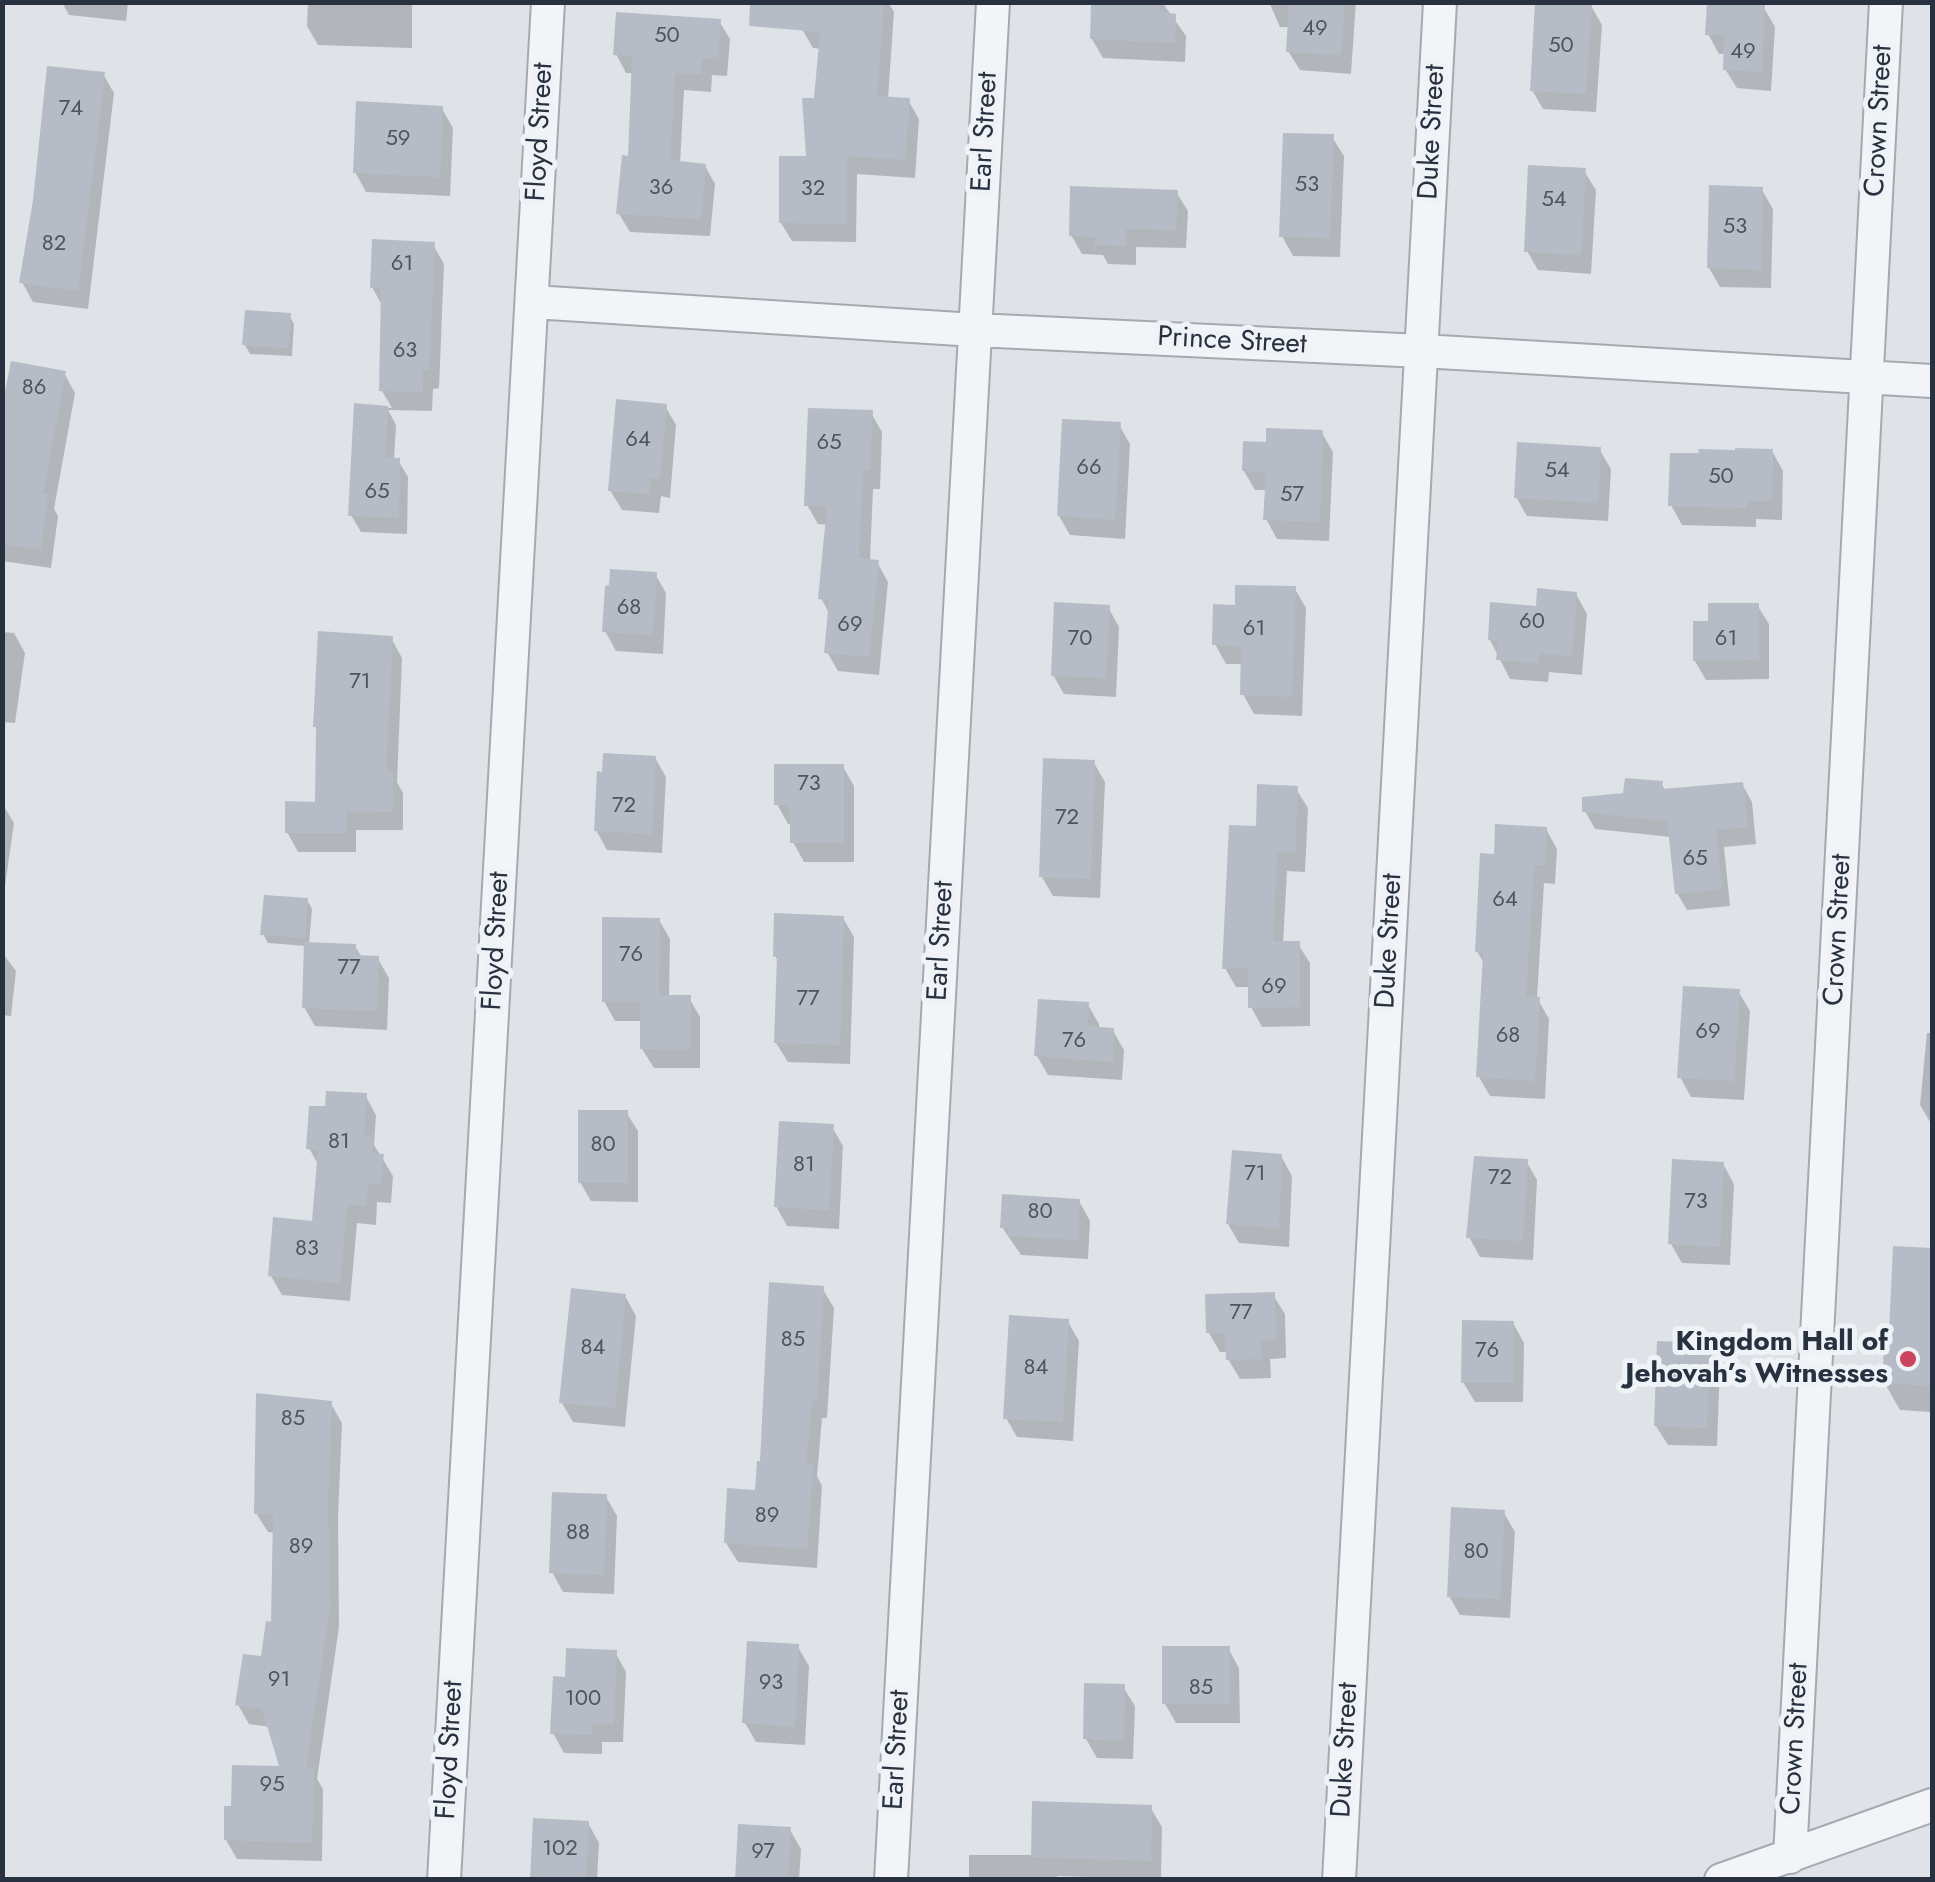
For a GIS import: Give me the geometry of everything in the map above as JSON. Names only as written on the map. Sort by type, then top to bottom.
[{"type":"street","name":"Floyd Street","points":[[444,1880],[548,2]]},
{"type":"street","name":"Earl Street","points":[[890,1880],[992,2]]},
{"type":"street","name":"Duke Street","points":[[1340,1880],[1440,2]]},
{"type":"street","name":"Crown Street","points":[[1790,1857],[1886,2]]},
{"type":"street","name":"Prince Street","points":[[532,302],[1932,381]]},
{"type":"street","points":[[1721,1880],[1932,1806]]},
{"type":"building","points":[[750,2],[884,2],[877,96],[910,98],[905,160],[847,156],[847,224],[779,223],[779,156],[806,156],[802,98],[814,98],[820,32],[749,26]]},
{"type":"building","points":[[1091,2],[1160,2],[1160,12],[1176,14],[1175,43],[1090,39]]},
{"type":"building","points":[[1289,2],[1345,2],[1341,55],[1286,52]]},
{"type":"building","points":[[1535,2],[1592,4],[1586,94],[1530,91]]},
{"type":"building","points":[[1707,2],[1765,5],[1762,72],[1723,70],[1724,35],[1705,35]]},
{"type":"building","points":[[616,12],[721,19],[718,59],[702,58],[701,74],[675,73],[670,160],[706,164],[701,219],[616,214],[622,155],[628,156],[632,56],[613,55]]},
{"type":"building","points":[[47,66],[105,72],[78,291],[19,283],[33,200]]},
{"type":"building","points":[[356,101],[443,106],[440,177],[353,173]]},
{"type":"building","points":[[1283,133],[1334,134],[1330,238],[1279,237]]},
{"type":"building","points":[[1528,165],[1586,168],[1581,255],[1524,252]]},
{"type":"building","points":[[1709,185],[1763,187],[1761,270],[1707,268]]},
{"type":"building","points":[[1070,186],[1178,190],[1176,230],[1126,229],[1126,246],[1094,245],[1095,237],[1069,236]]},
{"type":"building","points":[[372,239],[435,242],[429,370],[423,370],[423,392],[379,391],[381,288],[370,288]]},
{"type":"building","points":[[245,310],[291,313],[288,348],[242,345]]},
{"type":"building","points":[[11,361],[66,371],[43,494],[48,494],[41,549],[2,544],[2,407]]},
{"type":"building","points":[[616,399],[667,404],[660,479],[651,478],[649,494],[608,491]]},
{"type":"building","points":[[354,403],[388,406],[385,457],[400,458],[399,518],[348,516]]},
{"type":"building","points":[[808,408],[873,410],[870,470],[863,470],[859,558],[879,560],[869,657],[824,653],[829,600],[818,599],[827,506],[804,506]]},
{"type":"building","points":[[1062,419],[1121,422],[1115,520],[1057,516]]},
{"type":"building","points":[[1266,428],[1323,430],[1320,522],[1263,520],[1266,472],[1242,471],[1243,441],[1266,442]]},
{"type":"building","points":[[1517,442],[1601,447],[1598,503],[1514,498]]},
{"type":"building","points":[[1773,449],[1772,501],[1747,501],[1746,508],[1668,506],[1670,453]]},
{"type":"building","points":[[610,569],[657,572],[653,635],[602,632]]},
{"type":"building","points":[[1235,585],[1296,586],[1292,697],[1240,695],[1241,646],[1212,645],[1213,604],[1235,605]]},
{"type":"building","points":[[1537,588],[1577,592],[1572,656],[1539,653],[1538,663],[1496,660],[1498,641],[1488,640],[1490,602],[1536,606]]},
{"type":"building","points":[[1054,602],[1110,605],[1106,678],[1051,676]]},
{"type":"building","points":[[1708,603],[1759,603],[1759,660],[1693,661],[1693,621],[1708,621]]},
{"type":"building","points":[[318,631],[393,636],[386,771],[393,771],[393,812],[347,811],[347,833],[285,833],[285,801],[315,802],[313,727]]},
{"type":"building","points":[[603,753],[656,756],[652,834],[594,831],[597,771],[602,772]]},
{"type":"building","points":[[1043,758],[1095,760],[1091,879],[1039,877]]},
{"type":"building","points":[[774,764],[844,764],[844,843],[790,843],[790,805],[774,805]]},
{"type":"building","points":[[1625,778],[1663,781],[1662,789],[1743,782],[1748,827],[1716,830],[1722,889],[1675,894],[1667,821],[1582,812],[1582,797],[1623,793]]},
{"type":"building","points":[[1257,784],[1298,786],[1295,853],[1277,852],[1273,941],[1300,941],[1300,1007],[1248,1008],[1248,968],[1222,969],[1229,825],[1256,826]]},
{"type":"building","points":[[1495,824],[1547,827],[1545,865],[1534,865],[1526,996],[1540,997],[1535,1081],[1476,1077],[1483,953],[1475,952],[1480,853],[1494,854]]},
{"type":"building","points":[[264,895],[308,898],[305,938],[260,935]]},
{"type":"building","points":[[774,913],[844,916],[840,1045],[774,1043]]},
{"type":"building","points":[[602,917],[660,918],[659,995],[691,995],[690,1050],[640,1049],[640,1002],[602,1002]]},
{"type":"building","points":[[304,942],[356,944],[356,955],[379,956],[377,1011],[302,1008]]},
{"type":"building","points":[[1683,986],[1740,989],[1734,1081],[1677,1078]]},
{"type":"building","points":[[1038,999],[1089,1002],[1088,1026],[1114,1028],[1113,1062],[1034,1056]]},
{"type":"building","points":[[326,1091],[367,1093],[364,1136],[373,1137],[372,1153],[384,1154],[381,1184],[368,1183],[366,1206],[347,1205],[340,1283],[268,1276],[273,1217],[312,1221],[318,1150],[306,1149],[309,1106],[325,1106]]},
{"type":"building","points":[[578,1110],[628,1110],[628,1183],[578,1183]]},
{"type":"building","points":[[779,1121],[834,1124],[829,1210],[774,1207]]},
{"type":"building","points":[[1232,1150],[1282,1154],[1279,1228],[1226,1224]]},
{"type":"building","points":[[1474,1156],[1528,1159],[1523,1241],[1466,1238]]},
{"type":"building","points":[[1672,1159],[1724,1162],[1720,1247],[1668,1244]]},
{"type":"building","points":[[1002,1194],[1080,1199],[1078,1240],[1008,1236],[1008,1228],[1000,1228]]},
{"type":"building","points":[[1893,1246],[1932,1248],[1932,1386],[1882,1383]]},
{"type":"building","points":[[769,1282],[824,1286],[817,1400],[812,1399],[806,1464],[813,1464],[807,1549],[724,1543],[727,1488],[755,1490],[760,1461]]},
{"type":"building","points":[[571,1288],[626,1294],[615,1408],[559,1403]]},
{"type":"building","points":[[1275,1292],[1276,1339],[1261,1340],[1262,1359],[1226,1360],[1225,1333],[1206,1333],[1205,1294]]},
{"type":"building","points":[[1009,1315],[1069,1319],[1063,1422],[1003,1419]]},
{"type":"building","points":[[1462,1320],[1514,1321],[1513,1383],[1461,1383]]},
{"type":"building","points":[[1657,1341],[1710,1343],[1707,1428],[1654,1426]]},
{"type":"building","points":[[256,1393],[332,1401],[328,1497],[330,1606],[306,1767],[314,1767],[312,1843],[224,1840],[224,1806],[231,1806],[232,1765],[279,1766],[262,1709],[235,1705],[243,1654],[261,1656],[266,1621],[271,1622],[273,1514],[254,1514]]},
{"type":"building","points":[[552,1492],[607,1494],[604,1575],[549,1573]]},
{"type":"building","points":[[1451,1507],[1505,1510],[1500,1599],[1447,1597]]},
{"type":"building","points":[[747,1641],[799,1644],[795,1727],[742,1723]]},
{"type":"building","points":[[1162,1646],[1230,1646],[1230,1704],[1162,1704]]},
{"type":"building","points":[[566,1648],[617,1650],[614,1724],[592,1723],[592,1735],[550,1734],[553,1676],[565,1677]]},
{"type":"building","points":[[1084,1683],[1125,1684],[1124,1741],[1083,1739]]},
{"type":"building","points":[[1032,1801],[1152,1805],[1151,1861],[1031,1857]]},
{"type":"building","points":[[533,1818],[589,1821],[586,1880],[530,1880]]},
{"type":"building","points":[[738,1824],[791,1827],[788,1880],[735,1880]]},
{"type":"place","name":"Kingdom Hall of Jehovah’s Witnesses","points":[[1908,1359]]}]
